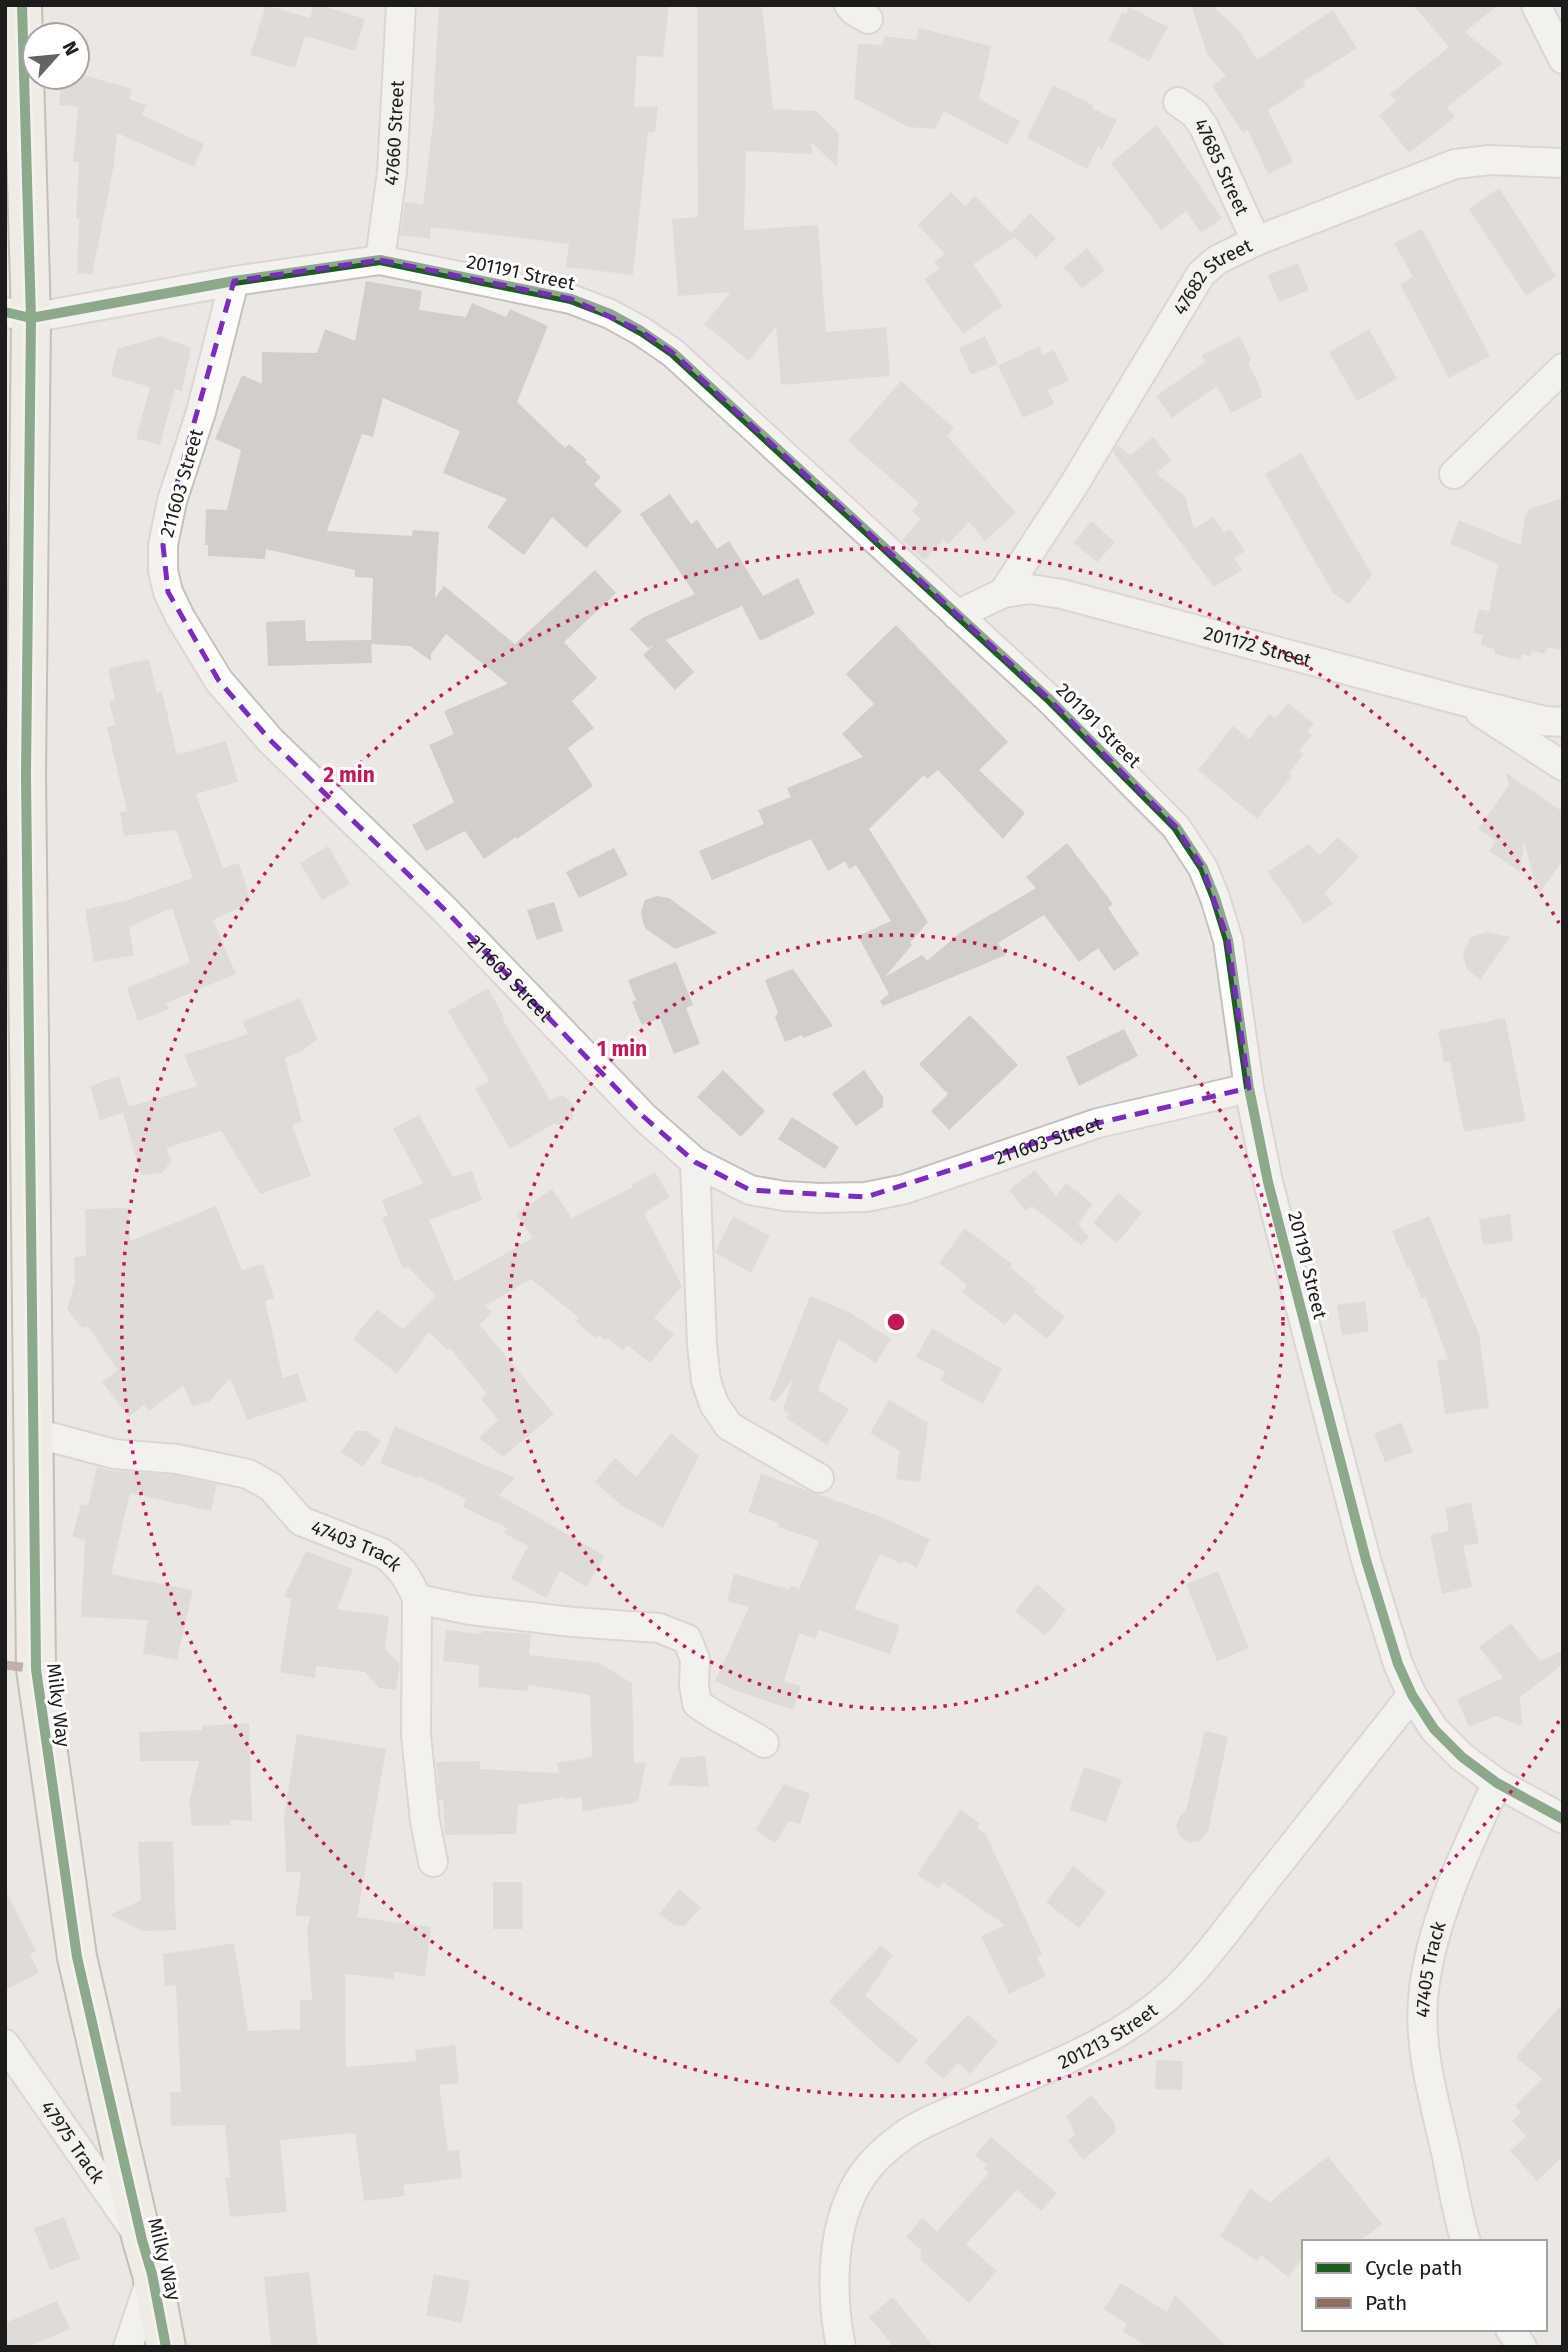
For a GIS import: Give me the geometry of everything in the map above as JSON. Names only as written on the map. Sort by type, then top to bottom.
[{"type":"street","name":"Milky Way","points":[[22,5],[18,315],[35,1433],[36,1669],[77,1957],[166,2347]]},
{"type":"street","name":"47660 Street","points":[[380,260],[392,172],[401,5]]},
{"type":"street","points":[[1536,5],[1563,59]]},
{"type":"street","name":"47685 Street","points":[[1178,102],[1195,114],[1204,127],[1256,241]]},
{"type":"street","name":"47682 Street","points":[[1003,593],[1080,475],[1202,274],[1217,260],[1256,241],[1455,164],[1490,160],[1563,163]]},
{"type":"street","name":"201191 Street","points":[[18,315],[380,260],[571,299],[610,314],[673,353],[1049,699],[1176,827],[1203,868],[1215,898],[1228,940],[1249,1088],[1272,1195],[1366,1560],[1398,1664],[1412,1695],[1434,1729],[1462,1757],[1497,1783],[1563,1819]]},
{"type":"street","name":"211603 Street","points":[[233,281],[201,412],[172,501],[163,545],[163,571],[168,592],[180,617],[219,681],[270,740],[444,909],[644,1117],[695,1162],[750,1190],[784,1196],[866,1197],[905,1189],[1098,1123],[1249,1088]]},
{"type":"street","points":[[1454,474],[1563,368]]},
{"type":"street","name":"201172 Street","points":[[957,615],[1003,593],[1030,589],[1062,594],[1463,701],[1545,721],[1563,722]]},
{"type":"street","points":[[1463,701],[1563,766]]},
{"type":"street","points":[[695,1162],[702,1345],[706,1381],[714,1404],[729,1426],[819,1478]]},
{"type":"street","name":"47403 Track","points":[[35,1433],[114,1454],[177,1459],[247,1474],[271,1487],[301,1521],[391,1559],[412,1587],[417,1599]]},
{"type":"street","points":[[433,1862],[425,1821],[416,1735],[417,1599],[483,1612],[659,1628],[687,1639],[695,1659],[694,1685],[697,1703],[711,1714],[764,1743]]},
{"type":"street","name":"201213 Street","points":[[841,2347],[835,2316],[834,2272],[839,2231],[853,2193],[864,2173],[905,2134],[1082,2053],[1141,2019],[1174,1990],[1220,1938],[1412,1695]]},
{"type":"street","name":"47405 Track","points":[[1465,2240],[1456,2209],[1428,2074],[1422,2030],[1426,1976],[1436,1936],[1464,1854],[1497,1783]]},
{"type":"street","name":"47975 Track","points":[[5,2044],[147,2257]]},
{"type":"street","points":[[128,2347],[147,2257]]},
{"type":"street","points":[[1511,2331],[1522,2347]]},
{"type":"highlighted area","points":[[380,260],[571,299],[641,331],[673,353],[1049,699],[1176,827],[1203,868],[1228,940],[1249,1088],[1098,1123],[866,1197],[750,1190],[695,1162],[644,1117],[444,909],[270,740],[219,681],[168,592],[163,545],[172,501],[234,281]]},
{"type":"building","points":[[266,5],[310,18],[314,5],[320,5],[365,19],[355,51],[305,36],[295,68],[250,55]]},
{"type":"building","points":[[439,5],[669,5],[663,57],[637,56],[634,107],[658,106],[655,132],[648,132],[633,275],[566,267],[569,244],[431,227],[430,239],[400,235],[405,202],[423,205],[435,106]]},
{"type":"building","points":[[697,5],[762,5],[773,109],[816,111],[839,133],[837,167],[811,142],[812,154],[746,151],[744,230],[818,225],[826,332],[886,327],[890,376],[781,385],[776,326],[749,361],[704,324],[731,292],[678,296],[672,219],[698,217]]},
{"type":"building","points":[[1191,5],[1212,5],[1240,32],[1257,60],[1333,10],[1357,48],[1303,82],[1306,85],[1268,110],[1293,162],[1268,174],[1248,130],[1243,133],[1212,86],[1226,76],[1207,54]]},
{"type":"building","points":[[1413,5],[1498,5],[1465,32],[1503,63],[1447,107],[1455,117],[1409,153],[1379,115],[1396,101],[1390,94],[1449,47]]},
{"type":"building","points":[[1129,7],[1168,27],[1149,61],[1108,40],[1122,12],[1126,14]]},
{"type":"building","points":[[919,28],[991,46],[979,99],[1020,121],[1007,145],[944,111],[935,129],[908,127],[854,98],[858,44],[883,45],[884,36],[916,40]]},
{"type":"building","points":[[91,77],[132,89],[129,99],[146,105],[142,115],[204,144],[194,167],[117,133],[114,165],[92,275],[77,273],[79,162],[73,162],[78,107],[59,105],[60,91],[91,91]]},
{"type":"building","points":[[1053,85],[1117,120],[1102,150],[1098,146],[1087,169],[1027,138]]},
{"type":"building","points":[[1157,125],[1222,218],[1201,233],[1186,211],[1161,230],[1111,163]]},
{"type":"building","points":[[1499,188],[1556,276],[1526,296],[1469,209]]},
{"type":"building","points":[[951,192],[965,206],[975,196],[1011,233],[1030,213],[1056,238],[1036,258],[1015,237],[973,264],[1003,306],[963,334],[924,279],[940,268],[934,262],[945,254],[918,225]]},
{"type":"building","points":[[1422,229],[1490,356],[1449,378],[1400,284],[1413,277],[1394,243]]},
{"type":"building","points":[[1087,248],[1105,270],[1082,289],[1064,267]]},
{"type":"building","points":[[1298,263],[1309,290],[1279,302],[1268,275]]},
{"type":"building","points":[[366,281],[422,291],[419,310],[466,317],[472,303],[506,317],[510,309],[548,326],[517,402],[565,448],[569,444],[587,460],[585,462],[601,477],[594,485],[622,511],[586,548],[552,517],[524,555],[487,527],[507,499],[443,473],[460,431],[383,398],[373,437],[362,434],[327,531],[412,536],[413,530],[439,532],[435,598],[444,586],[515,644],[595,570],[616,593],[564,642],[597,678],[572,701],[594,728],[568,748],[593,786],[484,859],[465,831],[426,851],[412,825],[454,802],[429,745],[454,734],[444,711],[508,684],[446,634],[431,654],[431,661],[410,646],[371,644],[373,578],[355,577],[355,570],[266,549],[265,559],[208,556],[208,545],[205,545],[206,509],[227,510],[241,450],[215,439],[242,375],[262,384],[262,352],[317,353],[325,329],[355,341]]},
{"type":"building","points":[[1369,329],[1397,379],[1357,401],[1329,352]]},
{"type":"building","points":[[160,336],[191,348],[182,391],[175,389],[160,445],[136,439],[150,387],[111,376],[117,349]]},
{"type":"building","points":[[985,336],[998,364],[971,375],[959,348]]},
{"type":"building","points":[[1240,336],[1251,360],[1248,362],[1262,397],[1231,413],[1217,386],[1172,418],[1156,396],[1205,362],[1202,355]]},
{"type":"building","points":[[1039,346],[1043,355],[1054,350],[1069,381],[1048,390],[1054,404],[1023,418],[998,366]]},
{"type":"building","points":[[901,381],[954,428],[947,436],[1016,513],[985,541],[969,522],[948,544],[943,540],[925,560],[902,540],[921,519],[912,511],[919,503],[848,441]]},
{"type":"building","points":[[1153,437],[1172,460],[1156,473],[1185,496],[1194,529],[1213,517],[1224,532],[1230,529],[1245,551],[1234,558],[1242,570],[1214,587],[1113,452],[1117,445],[1130,455]]},
{"type":"building","points":[[1301,453],[1372,575],[1349,604],[1333,593],[1265,474]]},
{"type":"building","points":[[670,494],[691,524],[697,520],[717,549],[729,541],[763,596],[798,578],[815,614],[760,641],[742,606],[666,640],[694,672],[675,690],[643,655],[654,645],[648,648],[630,629],[642,618],[695,594],[640,514]]},
{"type":"building","points":[[1563,498],[1563,650],[1547,647],[1546,654],[1532,651],[1531,656],[1522,654],[1520,660],[1494,654],[1495,649],[1481,645],[1483,635],[1473,633],[1479,609],[1489,611],[1498,564],[1450,544],[1459,520],[1521,545],[1528,511]]},
{"type":"building","points":[[1091,521],[1115,542],[1097,562],[1074,543]]},
{"type":"building","points":[[305,620],[306,641],[371,640],[372,663],[268,666],[266,622]]},
{"type":"building","points":[[896,625],[1008,742],[979,770],[1025,813],[1003,839],[938,770],[927,779],[924,775],[869,829],[928,922],[885,977],[922,955],[927,961],[961,932],[1036,888],[1026,877],[1067,843],[1113,904],[1108,908],[1139,954],[1114,971],[1098,948],[1079,962],[1044,915],[998,943],[1006,955],[883,1006],[880,1001],[889,994],[858,936],[891,921],[856,865],[849,869],[845,861],[828,871],[811,839],[712,880],[699,851],[764,824],[758,810],[791,797],[787,788],[863,757],[842,734],[874,704],[846,674]]},
{"type":"building","points":[[149,659],[157,693],[162,691],[177,755],[226,741],[238,782],[196,794],[223,868],[239,863],[251,902],[213,920],[236,974],[166,1003],[169,1009],[138,1021],[127,988],[190,962],[172,908],[129,927],[134,955],[94,962],[85,909],[125,901],[193,878],[176,830],[124,836],[120,812],[127,811],[107,727],[115,725],[109,701],[115,699],[108,668]]},
{"type":"building","points":[[1288,703],[1314,724],[1308,731],[1312,735],[1299,751],[1304,754],[1289,773],[1292,776],[1257,819],[1198,770],[1233,726],[1249,739],[1269,714],[1275,719]]},
{"type":"building","points":[[1505,772],[1563,812],[1563,860],[1538,895],[1524,841],[1520,872],[1489,851],[1496,841],[1478,829],[1509,785]]},
{"type":"building","points":[[1338,837],[1359,857],[1325,893],[1333,904],[1304,924],[1268,872],[1308,844],[1320,855]]},
{"type":"building","points":[[328,846],[350,884],[322,900],[300,863]]},
{"type":"building","points":[[614,848],[628,875],[579,898],[566,872]]},
{"type":"building","points":[[657,896],[669,898],[717,933],[675,949],[646,929],[643,923],[641,912],[645,900]]},
{"type":"building","points":[[554,902],[563,931],[537,940],[527,910]]},
{"type":"building","points":[[1486,932],[1510,937],[1480,980],[1467,969],[1463,953],[1470,938]]},
{"type":"building","points":[[676,962],[693,1005],[686,1008],[700,1044],[674,1054],[660,1018],[642,1025],[632,1002],[636,1000],[628,980]]},
{"type":"building","points":[[793,969],[833,1026],[785,1042],[775,1017],[778,1013],[765,980]]},
{"type":"building","points":[[488,988],[504,1017],[502,1018],[550,1100],[563,1095],[574,1105],[572,1120],[558,1125],[555,1123],[510,1149],[475,1089],[489,1081],[448,1011]]},
{"type":"building","points":[[300,998],[317,1039],[302,1051],[285,1058],[302,1122],[292,1125],[311,1176],[260,1194],[221,1131],[166,1148],[172,1160],[162,1173],[141,1175],[123,1113],[100,1120],[90,1086],[119,1076],[129,1107],[197,1086],[184,1055],[248,1034],[242,1022]]},
{"type":"building","points":[[970,1015],[1018,1065],[949,1130],[931,1111],[948,1094],[919,1064]]},
{"type":"building","points":[[1505,1018],[1526,1121],[1464,1132],[1450,1062],[1444,1062],[1438,1031]]},
{"type":"building","points":[[1124,1029],[1138,1056],[1079,1086],[1066,1057]]},
{"type":"building","points":[[723,1070],[765,1111],[741,1137],[697,1097]]},
{"type":"building","points":[[864,1070],[883,1097],[883,1107],[856,1126],[832,1094]]},
{"type":"building","points":[[419,1115],[453,1177],[472,1171],[482,1200],[429,1220],[455,1282],[533,1238],[516,1214],[552,1189],[572,1218],[633,1187],[632,1185],[655,1172],[670,1197],[644,1213],[682,1286],[654,1318],[674,1334],[650,1363],[627,1345],[623,1350],[607,1338],[605,1340],[599,1335],[596,1338],[576,1322],[579,1318],[531,1279],[485,1306],[492,1312],[480,1325],[554,1414],[503,1457],[479,1438],[498,1420],[481,1399],[487,1394],[450,1348],[447,1350],[429,1332],[397,1374],[353,1339],[377,1309],[403,1329],[436,1296],[408,1267],[403,1269],[382,1218],[388,1216],[382,1200],[423,1183],[393,1129]]},
{"type":"building","points":[[792,1117],[839,1147],[825,1169],[778,1139]]},
{"type":"building","points":[[1035,1170],[1056,1196],[1066,1183],[1093,1204],[1078,1224],[1089,1237],[1081,1245],[1032,1206],[1026,1211],[1009,1190]]},
{"type":"building","points":[[1118,1193],[1142,1213],[1117,1243],[1093,1223]]},
{"type":"building","points":[[216,1206],[242,1270],[263,1264],[274,1298],[265,1301],[283,1378],[298,1373],[307,1401],[247,1420],[230,1378],[209,1402],[192,1406],[183,1385],[149,1411],[144,1405],[129,1417],[102,1382],[118,1370],[88,1326],[82,1328],[67,1309],[75,1282],[74,1257],[86,1256],[85,1209],[129,1208],[130,1241]]},
{"type":"building","points":[[1510,1214],[1513,1241],[1483,1245],[1479,1219]]},
{"type":"building","points":[[733,1216],[770,1236],[751,1273],[715,1253]]},
{"type":"building","points":[[1429,1216],[1479,1334],[1489,1408],[1445,1414],[1437,1361],[1448,1359],[1425,1297],[1421,1298],[1410,1267],[1407,1268],[1392,1231]]},
{"type":"building","points":[[965,1228],[1012,1264],[1010,1267],[1036,1289],[1034,1292],[1065,1317],[1047,1339],[1015,1313],[1005,1325],[962,1292],[967,1285],[939,1263]]},
{"type":"building","points":[[810,1296],[849,1312],[891,1339],[876,1363],[838,1339],[818,1390],[849,1409],[827,1445],[786,1418],[789,1414],[783,1409],[793,1379],[775,1402],[769,1399]]},
{"type":"building","points":[[1365,1301],[1369,1331],[1342,1335],[1337,1305]]},
{"type":"building","points":[[932,1328],[1002,1369],[983,1404],[940,1380],[945,1372],[916,1357]]},
{"type":"building","points":[[889,1400],[928,1423],[920,1482],[896,1479],[899,1451],[870,1433]]},
{"type":"building","points":[[1401,1422],[1413,1452],[1385,1462],[1374,1434]]},
{"type":"building","points":[[395,1426],[515,1478],[499,1495],[605,1556],[586,1587],[560,1571],[546,1598],[511,1578],[528,1546],[504,1533],[507,1528],[463,1507],[466,1499],[419,1476],[418,1479],[380,1463]]},
{"type":"building","points":[[356,1431],[366,1431],[381,1441],[363,1467],[341,1452]]},
{"type":"building","points":[[671,1433],[699,1456],[663,1528],[621,1505],[595,1482],[615,1458],[636,1477]]},
{"type":"building","points":[[97,1467],[113,1471],[175,1475],[217,1484],[211,1511],[130,1493],[111,1574],[193,1590],[177,1660],[143,1653],[148,1620],[81,1617],[85,1540],[72,1537],[81,1504],[88,1506]]},
{"type":"building","points":[[761,1474],[879,1516],[930,1539],[917,1568],[880,1554],[854,1609],[900,1625],[890,1654],[819,1630],[815,1639],[799,1633],[784,1681],[801,1686],[793,1710],[715,1681],[749,1607],[727,1601],[734,1574],[789,1589],[791,1585],[799,1589],[819,1541],[778,1527],[779,1523],[748,1512]]},
{"type":"building","points":[[1471,1502],[1479,1543],[1463,1546],[1472,1587],[1442,1594],[1430,1535],[1449,1531],[1445,1508]]},
{"type":"building","points":[[306,1551],[353,1569],[337,1609],[389,1616],[385,1649],[400,1664],[396,1690],[379,1688],[365,1672],[316,1666],[315,1678],[280,1672],[291,1599],[284,1596]]},
{"type":"building","points":[[1218,1571],[1249,1648],[1217,1661],[1186,1584]]},
{"type":"building","points":[[1037,1584],[1066,1610],[1045,1636],[1015,1611]]},
{"type":"building","points":[[1511,1623],[1540,1661],[1562,1651],[1563,1664],[1520,1697],[1522,1726],[1496,1716],[1469,1727],[1457,1699],[1503,1678],[1479,1647]]},
{"type":"building","points":[[446,1630],[481,1634],[482,1631],[531,1634],[529,1655],[599,1663],[632,1683],[634,1763],[646,1762],[638,1802],[583,1811],[581,1797],[518,1805],[516,1834],[445,1835],[443,1800],[439,1800],[436,1762],[480,1761],[480,1769],[559,1773],[557,1763],[592,1757],[590,1695],[528,1685],[527,1691],[478,1687],[479,1665],[443,1661]]},
{"type":"building","points":[[249,1723],[252,1821],[230,1820],[230,1825],[192,1826],[189,1802],[199,1761],[140,1761],[139,1732],[202,1730],[202,1726]]},
{"type":"building","points":[[1205,1731],[1228,1736],[1208,1832],[1200,1841],[1189,1843],[1180,1837],[1176,1826],[1186,1810]]},
{"type":"building","points":[[297,1734],[386,1749],[357,1917],[431,1927],[425,1977],[394,1972],[394,1979],[345,1974],[346,2067],[416,2061],[415,2050],[455,2045],[459,2083],[439,2085],[448,2151],[459,2150],[462,2178],[403,2185],[405,2196],[364,2201],[355,2133],[280,2140],[287,2212],[230,2217],[225,2177],[230,2177],[225,2125],[171,2126],[170,2092],[181,2092],[176,1985],[165,1986],[163,1954],[234,1943],[248,2031],[300,2029],[300,2000],[312,2000],[307,1930],[310,1917],[295,1915],[301,1872],[286,1872],[284,1818]]},
{"type":"building","points":[[705,1756],[709,1787],[668,1785],[680,1758]]},
{"type":"building","points":[[1084,1767],[1122,1780],[1106,1822],[1070,1810]]},
{"type":"building","points":[[784,1784],[810,1794],[800,1824],[789,1821],[775,1843],[755,1830]]},
{"type":"building","points":[[961,1809],[980,1824],[977,1828],[985,1833],[1042,1954],[1037,1957],[1046,1976],[1009,1994],[981,1936],[1005,1925],[943,1882],[939,1889],[917,1875]]},
{"type":"building","points":[[173,1841],[176,1930],[142,1931],[110,1915],[141,1900],[138,1842]]},
{"type":"building","points":[[1073,1866],[1106,1892],[1079,1928],[1046,1902]]},
{"type":"building","points":[[493,1882],[522,1882],[523,1929],[493,1929]]},
{"type":"building","points":[[679,1889],[701,1907],[685,1926],[675,1926],[659,1914]]},
{"type":"building","points":[[5,1890],[36,1951],[30,1954],[39,1973],[5,1990]]},
{"type":"building","points":[[881,1945],[893,1955],[865,1996],[918,2040],[899,2064],[829,2001]]},
{"type":"building","points":[[1563,2003],[1563,2156],[1537,2181],[1510,2151],[1526,2136],[1512,2121],[1521,2112],[1515,2106],[1542,2079],[1516,2057]]},
{"type":"building","points":[[968,2014],[998,2042],[970,2074],[958,2063],[943,2079],[924,2062]]},
{"type":"building","points":[[1156,2060],[1183,2061],[1182,2090],[1155,2089]]},
{"type":"building","points":[[1091,2095],[1115,2123],[1115,2133],[1083,2160],[1068,2141],[1075,2134],[1066,2116]]},
{"type":"building","points":[[991,2137],[1057,2193],[1041,2211],[1017,2190],[966,2244],[997,2271],[969,2303],[921,2260],[921,2250],[906,2237],[922,2218],[937,2231],[989,2173],[984,2168],[987,2165],[975,2155]]},
{"type":"building","points":[[1328,2156],[1382,2224],[1362,2240],[1302,2240],[1302,2260],[1288,2277],[1261,2255],[1257,2261],[1220,2236],[1250,2189],[1270,2202]]},
{"type":"building","points":[[64,2217],[80,2259],[50,2270],[34,2228]]},
{"type":"building","points":[[309,2272],[318,2347],[271,2347],[264,2277]]},
{"type":"building","points":[[434,2274],[470,2281],[462,2323],[426,2315]]},
{"type":"building","points":[[1121,2283],[1167,2312],[1175,2295],[1227,2347],[1147,2347],[1123,2331],[1127,2324],[1104,2309]]},
{"type":"building","points":[[893,2297],[934,2347],[894,2347],[869,2317]]},
{"type":"building","points":[[57,2301],[70,2329],[28,2347],[5,2347],[5,2323]]},
{"type":"marked path","points":[[5,1665],[36,1669]]},
{"type":"cycle path","points":[[22,5],[31,318],[26,775],[36,1669],[77,1957],[152,2274],[166,2347]]},
{"type":"cycle path","points":[[5,312],[31,318],[234,281],[380,260],[571,299],[610,314],[673,353],[1049,699],[1176,827],[1203,868],[1215,898],[1228,940],[1249,1088],[1268,1182],[1366,1560],[1398,1664],[1412,1695],[1434,1729],[1462,1757],[1497,1783],[1563,1819]]}]
